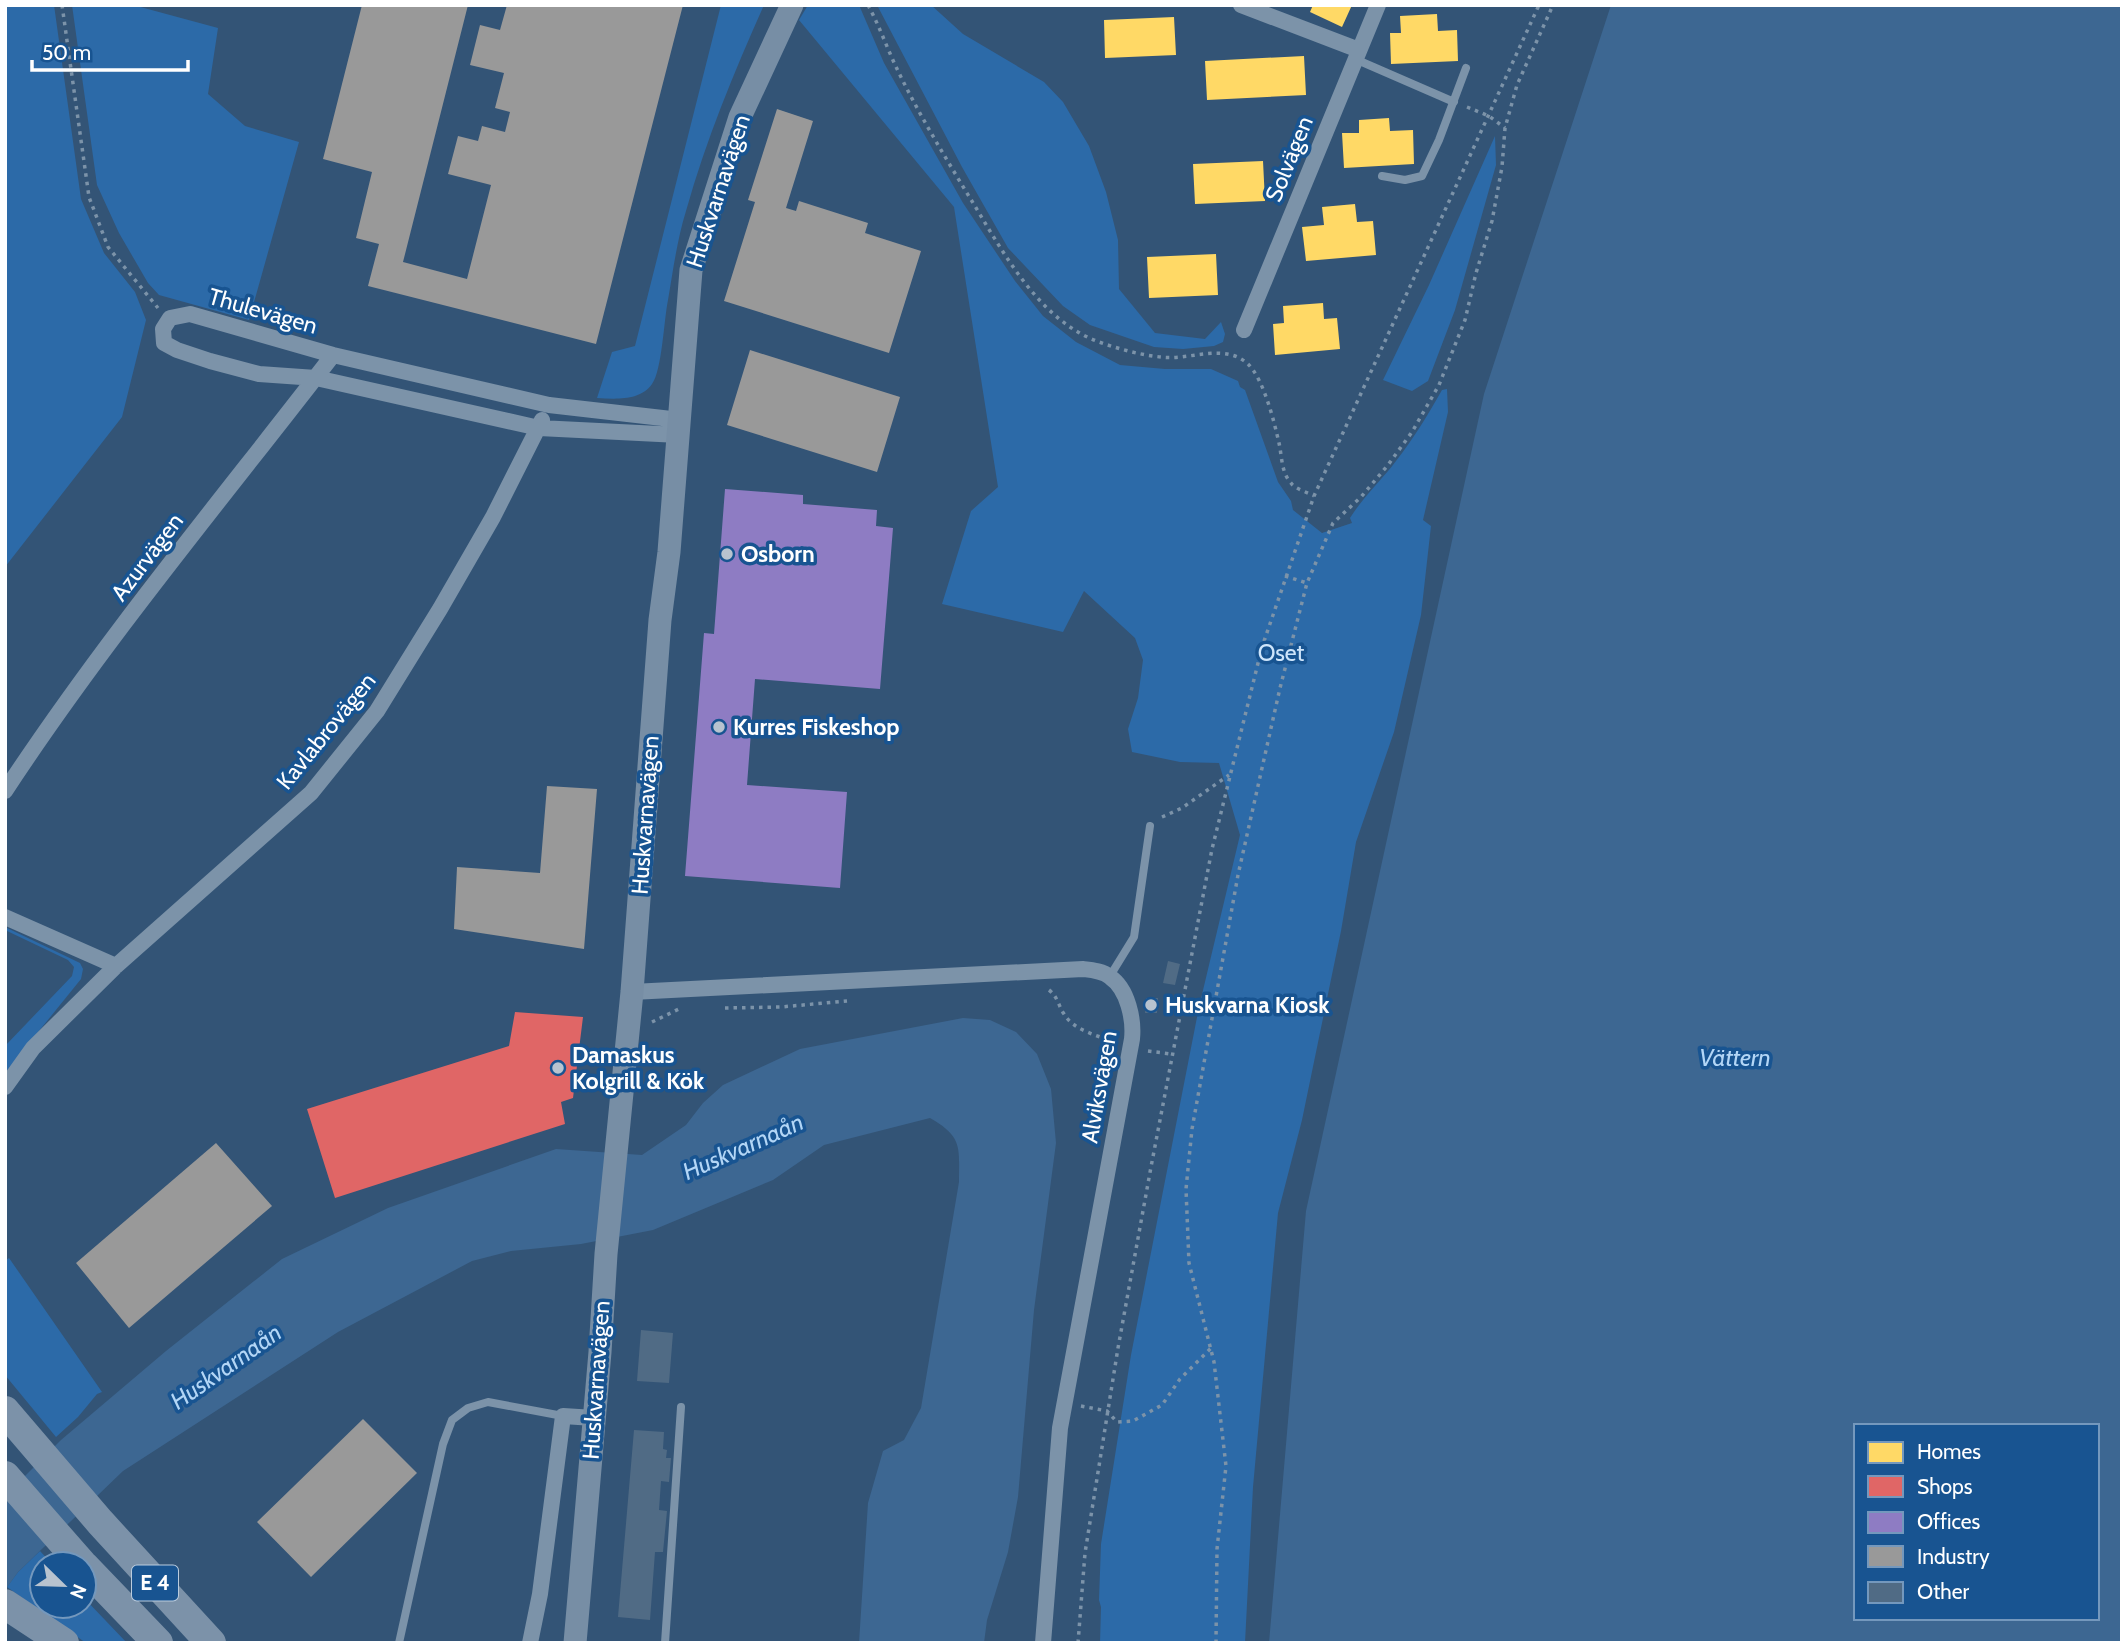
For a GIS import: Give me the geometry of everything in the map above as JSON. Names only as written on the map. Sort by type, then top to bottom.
[{"type":"highway","name":"E 4","points":[[14,1422],[100,1522],[211,1643]]},
{"type":"highway","name":"E 4","points":[[5,1476],[69,1550]]},
{"type":"highway","name":"E 4","points":[[98,1581],[158,1643]]},
{"type":"highway","points":[[10,1607],[64,1643]]},
{"type":"street","name":"Huskvarnavägen","points":[[575,1643],[691,270],[740,117],[792,5]]},
{"type":"street","points":[[1241,5],[1357,55]]},
{"type":"street","name":"Solvägen","points":[[1244,330],[1378,5]]},
{"type":"street","name":"Thulevägen","points":[[170,318],[190,314],[333,355],[549,405],[679,427]]},
{"type":"street","points":[[170,318],[163,329],[164,343],[177,350],[259,374],[316,378],[539,428],[679,427]]},
{"type":"street","name":"Azurvägen","points":[[5,791],[52,721],[151,589],[333,355]]},
{"type":"street","name":"Kavlabrovägen","points":[[5,1087],[33,1048],[116,966],[311,793],[377,711],[440,609],[549,405]]},
{"type":"street","points":[[5,917],[116,966]]},
{"type":"street","points":[[632,992],[1083,970],[1110,976]]},
{"type":"street","name":"Alviksvägen","points":[[1043,1643],[1060,1428],[1133,1025],[1119,987],[1110,976]]},
{"type":"street","points":[[530,1643],[540,1594],[563,1416],[594,1418]]},
{"type":"lane","points":[[1357,55],[1454,102]]},
{"type":"lane","points":[[1382,176],[1405,180],[1422,176],[1440,140],[1466,68]]},
{"type":"lane","points":[[1110,976],[1134,937],[1150,826]]},
{"type":"lane","points":[[399,1643],[443,1444],[452,1420],[468,1408],[488,1402],[563,1416]]},
{"type":"lane","points":[[665,1643],[681,1408]]},
{"type":"path","points":[[62,5],[89,197],[108,247],[153,305],[170,318]]},
{"type":"path","points":[[1078,1643],[1085,1553],[1107,1411],[1172,1054],[1212,849],[1262,647],[1314,496],[1539,5]]},
{"type":"path","points":[[1216,1643],[1217,1549],[1226,1466],[1214,1362],[1189,1263],[1186,1189],[1192,1129],[1238,875],[1259,773],[1307,583],[1333,523],[1361,497],[1388,465],[1412,432],[1439,385],[1465,320],[1492,221],[1502,167],[1505,128],[1517,85],[1553,5]]},
{"type":"path","points":[[870,7],[925,122],[1014,268],[1038,299],[1091,339],[1119,349],[1161,358],[1181,359],[1213,353],[1237,357],[1247,363],[1253,370],[1273,418],[1283,470],[1291,485],[1314,496]]},
{"type":"path","points":[[1454,102],[1489,116],[1505,128]]},
{"type":"path","points":[[1285,576],[1307,583]]},
{"type":"path","points":[[1150,826],[1182,808],[1231,774]]},
{"type":"path","points":[[1041,987],[1056,996],[1064,1015],[1073,1024],[1130,1048],[1172,1054]]},
{"type":"path","points":[[718,1008],[781,1007],[847,1001]]},
{"type":"path","points":[[648,1029],[652,1022],[680,1008]]},
{"type":"path","points":[[1065,1403],[1107,1411],[1117,1422],[1133,1421],[1162,1405],[1180,1379],[1210,1348]]},
{"type":"green space","points":[[5,5],[54,5],[81,199],[104,253],[135,292],[146,320],[122,417],[5,567]]},
{"type":"green space","points":[[72,5],[133,5],[218,28],[208,94],[245,126],[299,142],[249,320],[159,295],[148,283],[119,233],[97,185]]},
{"type":"green space","points":[[721,5],[764,5],[721,106],[686,211],[655,377],[652,384],[641,394],[597,398],[612,352],[635,346]]},
{"type":"green space","name":"Oset","points":[[808,5],[859,5],[884,63],[963,203],[1015,281],[1043,316],[1076,342],[1120,365],[1211,369],[1238,381],[1240,387],[1245,390],[1278,482],[1291,501],[1293,510],[1322,533],[1352,523],[1350,518],[1355,510],[1402,453],[1442,390],[1447,389],[1448,412],[1423,520],[1431,526],[1421,615],[1394,732],[1356,842],[1341,931],[1302,1120],[1278,1213],[1253,1487],[1245,1643],[1100,1643],[1099,1600],[1101,1544],[1131,1355],[1199,1007],[1240,835],[1219,763],[1180,762],[1132,752],[1128,729],[1138,698],[1143,660],[1135,638],[1084,591],[1063,632],[942,604],[971,511],[998,487],[954,207],[799,20]]},
{"type":"green space","points":[[877,5],[931,5],[963,34],[1044,82],[1063,102],[1089,146],[1106,192],[1118,240],[1119,289],[1155,333],[1205,339],[1221,322],[1225,334],[1223,342],[1214,346],[1183,349],[1154,347],[1090,325],[1063,306],[1008,248]]},
{"type":"green space","points":[[1495,136],[1496,165],[1455,310],[1428,381],[1412,391],[1383,380],[1429,285]]},
{"type":"green space","points":[[5,927],[80,963],[83,969],[81,979],[5,1073],[5,1046],[72,976],[74,967],[68,960],[5,930]]},
{"type":"green space","points":[[9,1258],[102,1392],[56,1437],[5,1375],[5,1261]]},
{"type":"green space","points":[[28,1562],[28,1602],[7,1587]]},
{"type":"green space","points":[[98,1613],[127,1643],[86,1643],[54,1620],[98,1620]]},
{"type":"water","name":"Vättern","points":[[1611,5],[2122,5],[2122,1643],[1269,1643],[1306,1211],[1484,394]]},
{"type":"water","name":"Huskvarnaån","points":[[963,1018],[990,1020],[1016,1032],[1037,1054],[1051,1089],[1056,1143],[1034,1310],[1018,1497],[1008,1552],[987,1620],[984,1643],[859,1643],[868,1503],[883,1451],[904,1440],[921,1408],[959,1182],[959,1151],[954,1137],[930,1118],[824,1145],[773,1180],[653,1230],[581,1244],[511,1251],[472,1261],[338,1332],[123,1471],[41,1550],[28,1550],[28,1562],[5,1590],[5,1496],[61,1440],[166,1351],[282,1259],[388,1208],[556,1149],[642,1155],[686,1125],[703,1103],[723,1085],[800,1049]]},
{"type":"building: Homes","points":[[1313,5],[1352,5],[1342,27],[1310,12]]},
{"type":"building: Homes","points":[[1437,14],[1438,31],[1457,30],[1458,61],[1391,64],[1390,33],[1401,33],[1400,16]]},
{"type":"building: Homes","points":[[1174,17],[1176,55],[1105,58],[1104,20]]},
{"type":"building: Homes","points":[[1304,56],[1306,95],[1207,100],[1205,61]]},
{"type":"building: Homes","points":[[1389,118],[1390,131],[1413,130],[1414,164],[1344,168],[1342,133],[1359,133],[1359,120]]},
{"type":"building: Homes","points":[[1263,161],[1265,201],[1195,204],[1193,164]]},
{"type":"building: Homes","points":[[1355,204],[1357,222],[1373,221],[1376,255],[1306,261],[1302,227],[1324,225],[1322,207]]},
{"type":"building: Homes","points":[[1216,254],[1218,295],[1149,298],[1147,257]]},
{"type":"building: Homes","points":[[1323,303],[1324,319],[1337,318],[1340,349],[1275,355],[1273,324],[1284,323],[1283,306]]},
{"type":"building: Shops","points":[[515,1012],[583,1017],[573,1098],[561,1102],[565,1124],[335,1198],[307,1109],[509,1046]]},
{"type":"building: Offices","points":[[725,489],[803,495],[803,504],[877,510],[876,526],[893,528],[880,689],[755,679],[747,785],[847,792],[840,888],[685,876],[704,633],[714,634]]},
{"type":"building: Industry","points":[[362,5],[468,5],[403,262],[467,279],[491,185],[448,174],[458,136],[478,141],[482,126],[505,132],[510,112],[495,108],[504,73],[470,65],[480,25],[500,30],[507,5],[683,5],[596,344],[368,286],[379,244],[356,238],[372,172],[323,159]]},
{"type":"building: Industry","points":[[777,109],[813,121],[786,208],[796,211],[799,201],[868,223],[865,233],[921,251],[889,353],[724,301],[755,202],[748,200]]},
{"type":"building: Industry","points":[[750,350],[900,397],[877,472],[727,425]]},
{"type":"building: Industry","points":[[547,786],[597,789],[584,949],[454,929],[457,867],[540,873]]},
{"type":"building: Industry","points":[[216,1143],[272,1206],[129,1328],[76,1263]]},
{"type":"building: Industry","points":[[363,1419],[417,1473],[311,1577],[257,1522]]},
{"type":"building: Other","points":[[1168,961],[1180,964],[1175,985],[1163,983]]},
{"type":"building: Other","name":"Huskvarna Kiosk","points":[[1146,998],[1158,998],[1157,1013],[1145,1013]]},
{"type":"building: Other","points":[[641,1330],[673,1333],[669,1383],[637,1381]]},
{"type":"building: Other","points":[[634,1430],[664,1432],[663,1449],[667,1450],[666,1458],[671,1458],[669,1482],[661,1481],[659,1510],[667,1511],[663,1552],[655,1552],[650,1620],[618,1617]]},
{"type":"place","name":"Osborn","points":[[727,554]]},
{"type":"place","name":"Kurres Fiskeshop","points":[[719,727]]},
{"type":"place","name":"Huskvarna Kiosk","points":[[1151,1005]]},
{"type":"place","name":"Damaskus Kolgrill & Kök","points":[[558,1068]]}]
